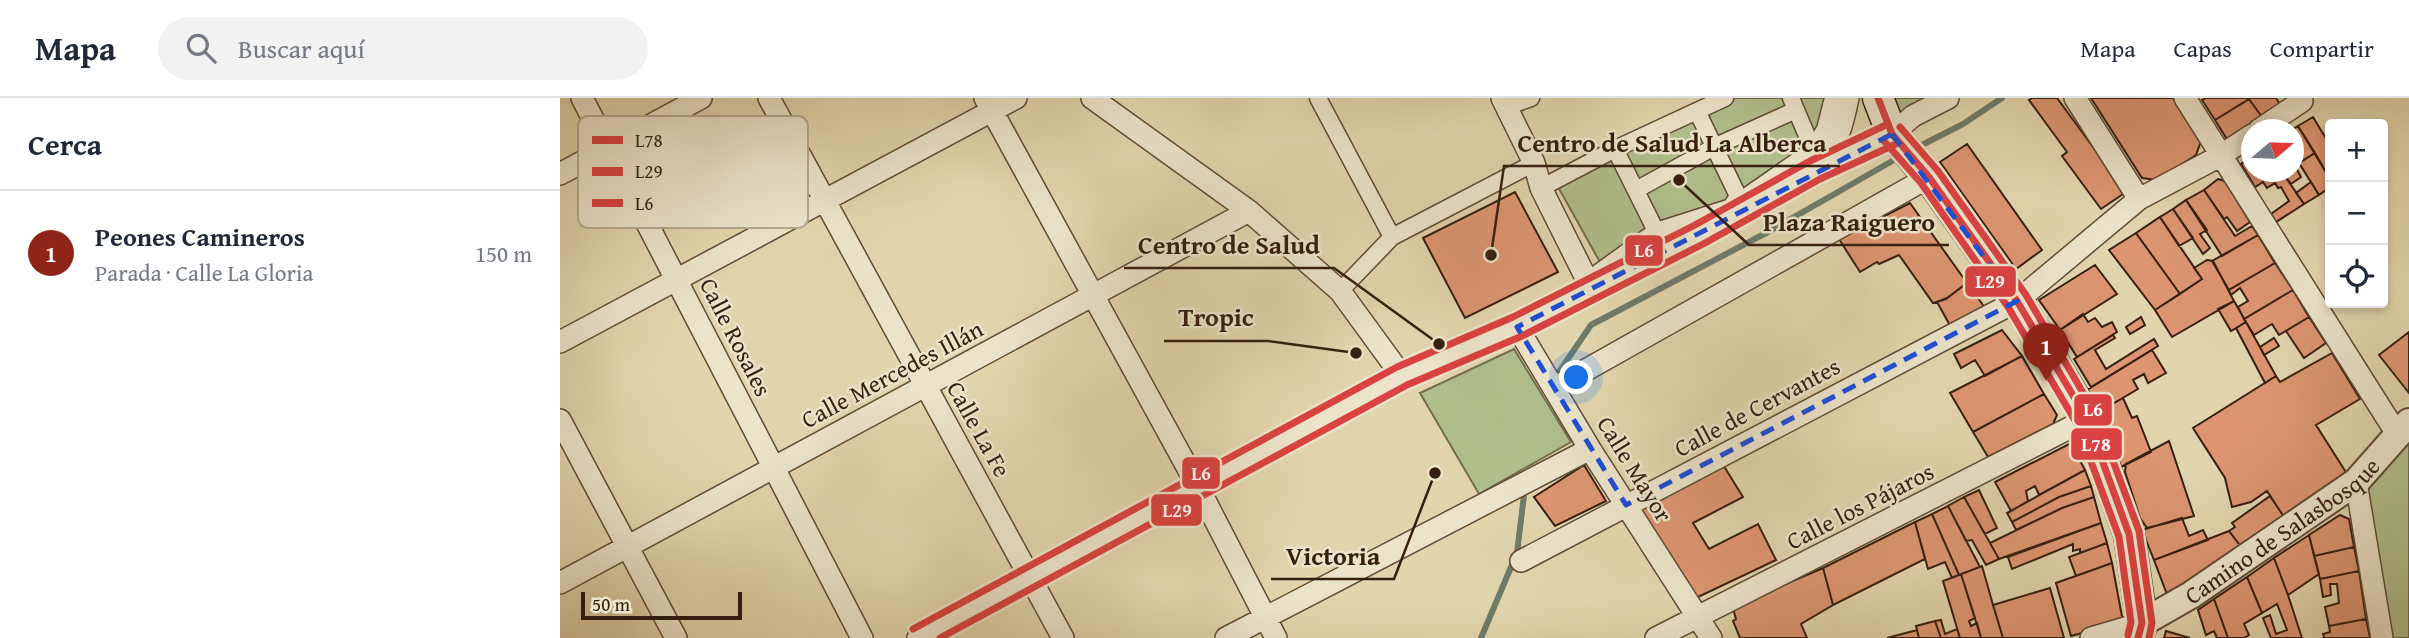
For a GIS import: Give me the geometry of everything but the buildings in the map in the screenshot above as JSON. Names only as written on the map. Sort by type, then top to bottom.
[{"type":"main road","points":[[1878,98],[1892,134],[1929,177],[2017,301],[2087,419],[2129,534],[2140,631]]},
{"type":"street","name":"Calle Rosales","points":[[582,98],[591,116]]},
{"type":"street","points":[[668,116],[701,98]]},
{"type":"street","name":"Calle La Fe","points":[[769,98],[779,116]]},
{"type":"street","points":[[808,209],[988,104],[1016,98]]},
{"type":"street","points":[[1092,98],[1249,211],[1340,291],[1402,376]]},
{"type":"street","points":[[1318,98],[1392,237]]},
{"type":"street","points":[[1531,98],[1504,102],[1534,163],[1541,188],[1590,285]]},
{"type":"street","points":[[1541,188],[1615,149],[1725,98]]},
{"type":"street","points":[[1814,160],[1833,98]]},
{"type":"street","points":[[1590,285],[1656,231],[1731,207],[1834,148],[1841,132],[1848,98]]},
{"type":"street","points":[[918,638],[1402,376],[1517,327],[1590,285],[1700,234],[1814,160],[1892,134],[1913,116],[1948,98]]},
{"type":"street","points":[[2075,98],[2139,199]]},
{"type":"street","points":[[2185,98],[2220,156],[2403,428]]},
{"type":"street","points":[[2275,119],[2302,101]]},
{"type":"street","points":[[988,104],[1197,485],[1276,638]]},
{"type":"street","points":[[1636,190],[1794,104],[1814,160]]},
{"type":"street","points":[[1697,111],[1738,195],[1731,207]]},
{"type":"street","name":"Calle de Cervantes","points":[[1521,561],[2017,301],[2139,199],[2241,142]]},
{"type":"street","points":[[1615,149],[1656,231]]},
{"type":"street","points":[[1340,291],[1392,237],[1534,163]]},
{"type":"street","points":[[560,174],[578,164]]},
{"type":"street","name":"Calle La Fe","points":[[808,169],[1063,638]]},
{"type":"street","points":[[1554,388],[1929,177]]},
{"type":"street","name":"Calle Mercedes Illán","points":[[560,583],[1249,211]]},
{"type":"street","name":"Calle Rosales","points":[[650,228],[862,638]]},
{"type":"street","points":[[560,342],[772,228]]},
{"type":"street","name":"Calle Mayor","points":[[1517,327],[1590,449],[1711,638]]},
{"type":"street","name":"Calle los Pájaros","points":[[1656,638],[2087,419]]},
{"type":"street","points":[[560,421],[676,638]]},
{"type":"street","name":"Camino de Salasbosque","points":[[2140,631],[2356,482],[2403,428]]},
{"type":"street","points":[[1226,638],[1590,449]]},
{"type":"street","points":[[2356,482],[2382,638]]},
{"type":"street","points":[[2091,638],[2140,631]]},
{"type":"highlighted area","points":[[1892,134],[2017,301],[1626,505],[1517,327]]},
{"type":"green space","points":[[1723,98],[1840,98],[1802,174],[1601,264],[1557,185]]},
{"type":"green space","points":[[1878,98],[1949,98],[1892,134]]},
{"type":"green space","points":[[1514,349],[1571,442],[1479,494],[1420,393]]},
{"type":"green space","points":[[2409,422],[2409,638],[2382,638],[2356,482]]},
{"type":"waterway","points":[[1914,149],[1963,124],[2002,98]]},
{"type":"waterway","points":[[1559,372],[1591,325],[1768,232],[1901,156]]},
{"type":"waterway","points":[[1481,638],[1517,553],[1524,495]]},
{"type":"transit line","name":"L78","points":[[1878,98],[1892,134],[1929,177],[2017,301],[2087,419],[2129,534],[2142,623],[2138,638]]},
{"type":"transit line","name":"L6","points":[[913,629],[1397,367],[1513,317],[1695,225],[1810,161],[1888,124]]},
{"type":"transit line","name":"L6","points":[[1900,127],[1938,171],[2026,295],[2096,415],[2139,531],[2152,623],[2149,638]]},
{"type":"transit line","name":"L29","points":[[1884,141],[1921,183],[2008,307],[2077,424],[2119,537],[2131,622],[2128,635]]},
{"type":"transit line","name":"L29","points":[[940,638],[1407,385],[1522,336],[1705,243],[1820,179],[1896,144]]},
{"type":"place","name":"Plaza Raiguero","points":[[1679,180]]},
{"type":"place","name":"Centro de Salud La Alberca","points":[[1491,255]]},
{"type":"place","name":"Centro de Salud","points":[[1439,344]]},
{"type":"place","name":"Tropic","points":[[1356,353]]},
{"type":"place","name":"Peones Camineros","points":[[2046,381]]},
{"type":"place","name":"Victoria","points":[[1435,473]]}]
